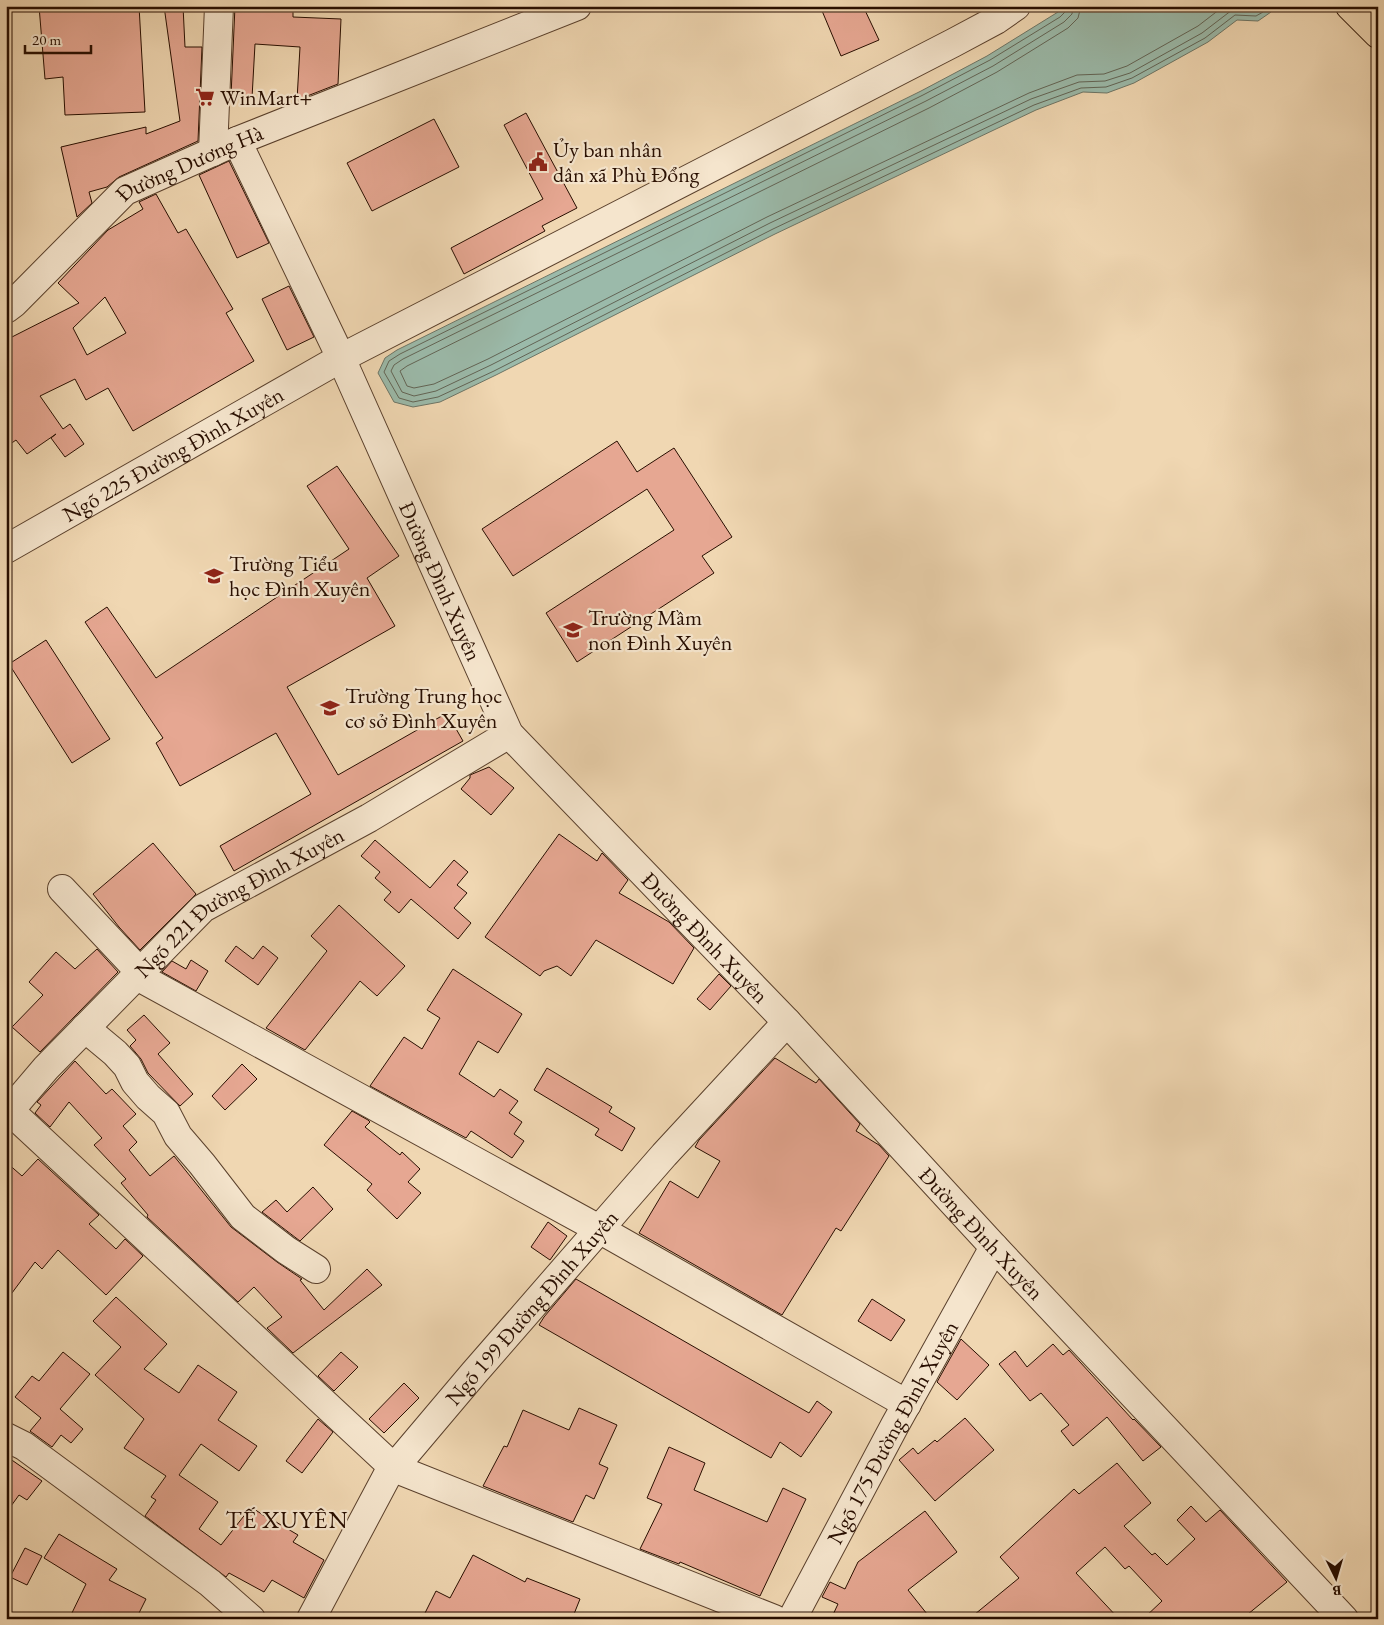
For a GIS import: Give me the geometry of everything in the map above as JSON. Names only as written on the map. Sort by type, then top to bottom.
[{"type":"main road","points":[[1350,6],[1378,34]]},
{"type":"street","points":[[213,152],[219,6]]},
{"type":"street","name":"Đường Dương Hà","points":[[6,309],[125,191],[237,141],[536,14],[577,6]]},
{"type":"street","name":"Ngõ 225 Đường Đình Xuyên","points":[[6,549],[341,358],[953,43],[996,20],[1016,6]]},
{"type":"street","name":"Đường Đình Xuyên","points":[[237,141],[341,358],[509,734],[787,1022],[994,1247],[1344,1619]]},
{"type":"street","name":"Ngõ 221 Đường Đình Xuyên","points":[[8,1113],[46,1068],[203,908],[369,818],[509,734]]},
{"type":"street","points":[[62,889],[138,974],[599,1229],[906,1404]]},
{"type":"street","name":"Ngõ 199 Đường Đình Xuyên","points":[[311,1619],[387,1476],[664,1155],[787,1022]]},
{"type":"street","points":[[85,1028],[116,1053],[127,1066],[135,1082],[166,1113],[178,1136],[244,1216],[286,1250],[316,1269]]},
{"type":"street","points":[[8,1113],[394,1468],[774,1619]]},
{"type":"street","name":"Ngõ 175 Đường Đình Xuyên","points":[[792,1619],[906,1404],[994,1247]]},
{"type":"street","points":[[6,1437],[24,1446],[210,1583],[251,1619]]},
{"type":"water","points":[[1064,6],[1266,6],[1271,12],[1258,21],[1237,20],[1208,42],[1134,83],[1107,93],[1083,92],[1036,110],[775,234],[440,402],[413,407],[394,402],[378,373],[385,358],[397,350],[921,91],[987,56],[1058,12]]},
{"type":"building","points":[[39,6],[139,6],[145,112],[65,115],[63,77],[45,79]]},
{"type":"building","points":[[164,6],[183,6],[185,47],[202,47],[198,141],[119,177],[107,187],[89,192],[92,203],[77,217],[61,147],[146,127],[146,134],[180,121]]},
{"type":"building","points":[[235,6],[258,6],[257,9],[293,11],[293,17],[341,19],[338,84],[297,100],[300,47],[255,44],[252,98],[231,96]]},
{"type":"building","points":[[820,6],[863,6],[879,40],[841,56]]},
{"type":"building","name":"Ủy ban nhân dân xã Phù Đổng","points":[[526,113],[577,208],[542,226],[545,231],[464,274],[451,248],[543,199],[504,125]]},
{"type":"building","points":[[434,119],[459,167],[372,211],[347,163]]},
{"type":"building","points":[[229,161],[269,243],[237,258],[199,175]]},
{"type":"building","points":[[156,194],[178,233],[186,229],[233,309],[226,313],[254,361],[133,431],[108,388],[86,400],[75,379],[40,396],[63,429],[70,424],[84,444],[65,457],[51,438],[56,434],[27,454],[16,440],[6,447],[6,340],[79,303],[58,283],[108,230],[143,209],[139,202]],"holes":[[[105,297],[126,333],[87,355],[73,328]]]},
{"type":"building","points":[[289,286],[314,337],[287,350],[262,299]]},
{"type":"building","points":[[617,441],[637,472],[674,448],[732,537],[702,556],[714,573],[577,662],[546,613],[674,530],[647,489],[513,576],[482,529]]},
{"type":"building","points":[[337,466],[399,556],[367,578],[395,626],[287,687],[338,775],[447,713],[463,741],[234,871],[220,846],[311,794],[276,733],[180,786],[156,743],[163,738],[85,622],[107,607],[156,678],[349,549],[307,486]]},
{"type":"building","points":[[46,640],[110,739],[72,763],[9,664]]},
{"type":"building","points":[[489,767],[514,788],[491,815],[461,789],[470,778],[470,775]]},
{"type":"building","points":[[559,834],[597,861],[602,853],[628,880],[619,893],[669,922],[694,948],[673,984],[596,940],[571,976],[557,966],[544,971],[540,976],[485,937]]},
{"type":"building","points":[[375,840],[430,888],[454,860],[468,872],[457,885],[467,893],[454,908],[471,923],[458,939],[411,899],[399,913],[384,900],[391,892],[375,878],[380,872],[361,856]]},
{"type":"building","points":[[153,843],[196,894],[140,950],[93,894]]},
{"type":"building","points":[[339,905],[405,966],[377,996],[360,981],[305,1050],[266,1028],[327,951],[311,936]]},
{"type":"building","points":[[236,946],[253,959],[263,946],[278,958],[258,985],[225,961]]},
{"type":"building","points":[[97,949],[118,972],[40,1052],[12,1027],[43,995],[29,982],[56,952],[75,969]]},
{"type":"building","points":[[191,960],[208,971],[196,991],[162,972],[172,961],[186,969]]},
{"type":"building","points":[[453,969],[522,1014],[498,1053],[478,1041],[459,1074],[494,1097],[500,1089],[518,1101],[509,1113],[522,1122],[514,1134],[524,1141],[512,1158],[471,1131],[466,1138],[370,1086],[404,1037],[422,1049],[440,1018],[427,1010]]},
{"type":"building","points":[[719,974],[731,986],[710,1010],[697,999]]},
{"type":"building","points":[[144,1015],[170,1043],[158,1054],[193,1094],[180,1106],[148,1073],[141,1059],[130,1046],[136,1040],[127,1030]]},
{"type":"building","points":[[775,1058],[816,1083],[819,1079],[860,1124],[856,1131],[879,1145],[889,1156],[841,1231],[836,1228],[782,1315],[639,1233],[670,1181],[698,1198],[720,1161],[695,1147],[699,1140]]},
{"type":"building","points":[[75,1061],[106,1094],[112,1089],[136,1114],[123,1126],[137,1142],[129,1150],[150,1176],[174,1156],[231,1227],[302,1279],[300,1280],[324,1310],[367,1269],[382,1285],[293,1353],[267,1328],[282,1317],[254,1287],[238,1302],[147,1217],[148,1215],[121,1183],[126,1179],[94,1145],[102,1138],[69,1102],[50,1127],[35,1113],[41,1105],[37,1102]]},
{"type":"building","points":[[242,1064],[257,1079],[225,1110],[212,1096]]},
{"type":"building","points":[[547,1068],[612,1107],[609,1112],[635,1128],[622,1151],[595,1135],[599,1129],[534,1090]]},
{"type":"building","points":[[352,1111],[370,1122],[365,1127],[400,1155],[402,1152],[420,1169],[408,1182],[421,1193],[397,1219],[367,1190],[372,1184],[324,1145]]},
{"type":"building","points":[[38,1159],[99,1215],[89,1224],[116,1249],[125,1239],[143,1256],[106,1295],[58,1250],[42,1269],[35,1262],[6,1301],[6,1162],[22,1176]]},
{"type":"building","points":[[313,1187],[333,1209],[300,1241],[262,1212],[276,1200],[287,1212]]},
{"type":"building","points":[[548,1222],[567,1236],[550,1260],[531,1247]]},
{"type":"building","points":[[576,1279],[809,1413],[817,1401],[832,1412],[801,1457],[780,1442],[771,1458],[539,1325]]},
{"type":"building","points":[[116,1297],[167,1344],[144,1369],[179,1393],[198,1365],[237,1392],[218,1420],[257,1446],[239,1471],[201,1444],[179,1475],[218,1502],[199,1529],[221,1545],[251,1507],[298,1535],[293,1542],[324,1560],[304,1598],[272,1580],[264,1592],[229,1573],[226,1577],[145,1516],[156,1500],[151,1497],[166,1476],[124,1448],[144,1419],[95,1375],[121,1347],[93,1321]]},
{"type":"building","points":[[872,1299],[905,1320],[891,1341],[858,1321]]},
{"type":"building","points":[[961,1339],[989,1365],[957,1400],[937,1382]]},
{"type":"building","points":[[1053,1344],[1063,1355],[1069,1350],[1133,1420],[1161,1447],[1143,1461],[1107,1417],[1073,1446],[1061,1431],[1069,1425],[1041,1393],[1030,1401],[999,1364],[1015,1351],[1027,1367]]},
{"type":"building","points":[[63,1352],[90,1374],[60,1409],[83,1429],[71,1443],[61,1435],[52,1447],[30,1431],[41,1418],[15,1397],[32,1376],[39,1381]]},
{"type":"building","points":[[341,1352],[358,1367],[334,1391],[318,1376]]},
{"type":"building","points":[[404,1383],[419,1398],[384,1433],[369,1419]]},
{"type":"building","points":[[579,1408],[617,1425],[599,1464],[608,1468],[594,1499],[586,1495],[573,1522],[483,1486],[504,1446],[507,1447],[523,1410],[569,1430]]},
{"type":"building","points":[[965,1418],[994,1450],[935,1501],[899,1460],[913,1448],[918,1454],[935,1440],[937,1442]]},
{"type":"building","points":[[318,1419],[333,1432],[302,1473],[286,1461]]},
{"type":"building","points":[[669,1447],[705,1463],[694,1490],[767,1522],[783,1488],[806,1499],[760,1596],[680,1562],[679,1564],[640,1549],[662,1504],[647,1498]]},
{"type":"building","points":[[6,1456],[42,1481],[27,1500],[19,1495],[6,1513]]},
{"type":"building","points":[[1117,1463],[1151,1503],[1124,1526],[1152,1555],[1155,1553],[1167,1565],[1195,1539],[1177,1520],[1191,1506],[1206,1522],[1220,1510],[1287,1582],[1242,1619],[1143,1619],[1162,1601],[1129,1566],[1125,1569],[1105,1547],[1076,1573],[1119,1619],[969,1619],[1019,1578],[1000,1557],[1074,1489],[1079,1494]]},
{"type":"building","points":[[925,1511],[957,1552],[908,1590],[931,1619],[831,1619],[838,1604],[822,1597],[830,1582],[845,1589],[858,1562]]},
{"type":"building","points":[[59,1534],[117,1569],[109,1580],[146,1599],[136,1619],[69,1619],[86,1584],[44,1558]]},
{"type":"building","points":[[25,1548],[42,1556],[27,1585],[10,1577]]},
{"type":"building","points":[[473,1555],[525,1582],[527,1578],[580,1599],[572,1619],[422,1619],[436,1591],[450,1598]]},
{"type":"place","name":"WinMart+","points":[[205,97]]},
{"type":"place","name":"Ủy ban nhân dân xã Phù Đổng","points":[[538,162]]},
{"type":"place","name":"Trường Tiểu học Đình Xuyên","points":[[214,576]]},
{"type":"place","name":"Trường Mầm non Đình Xuyên","points":[[573,630]]},
{"type":"place","name":"Trường Trung học cơ sở Đình Xuyên","points":[[330,708]]},
{"type":"district","name":"TẾ XUYÊN","points":[[287,1520]]}]
